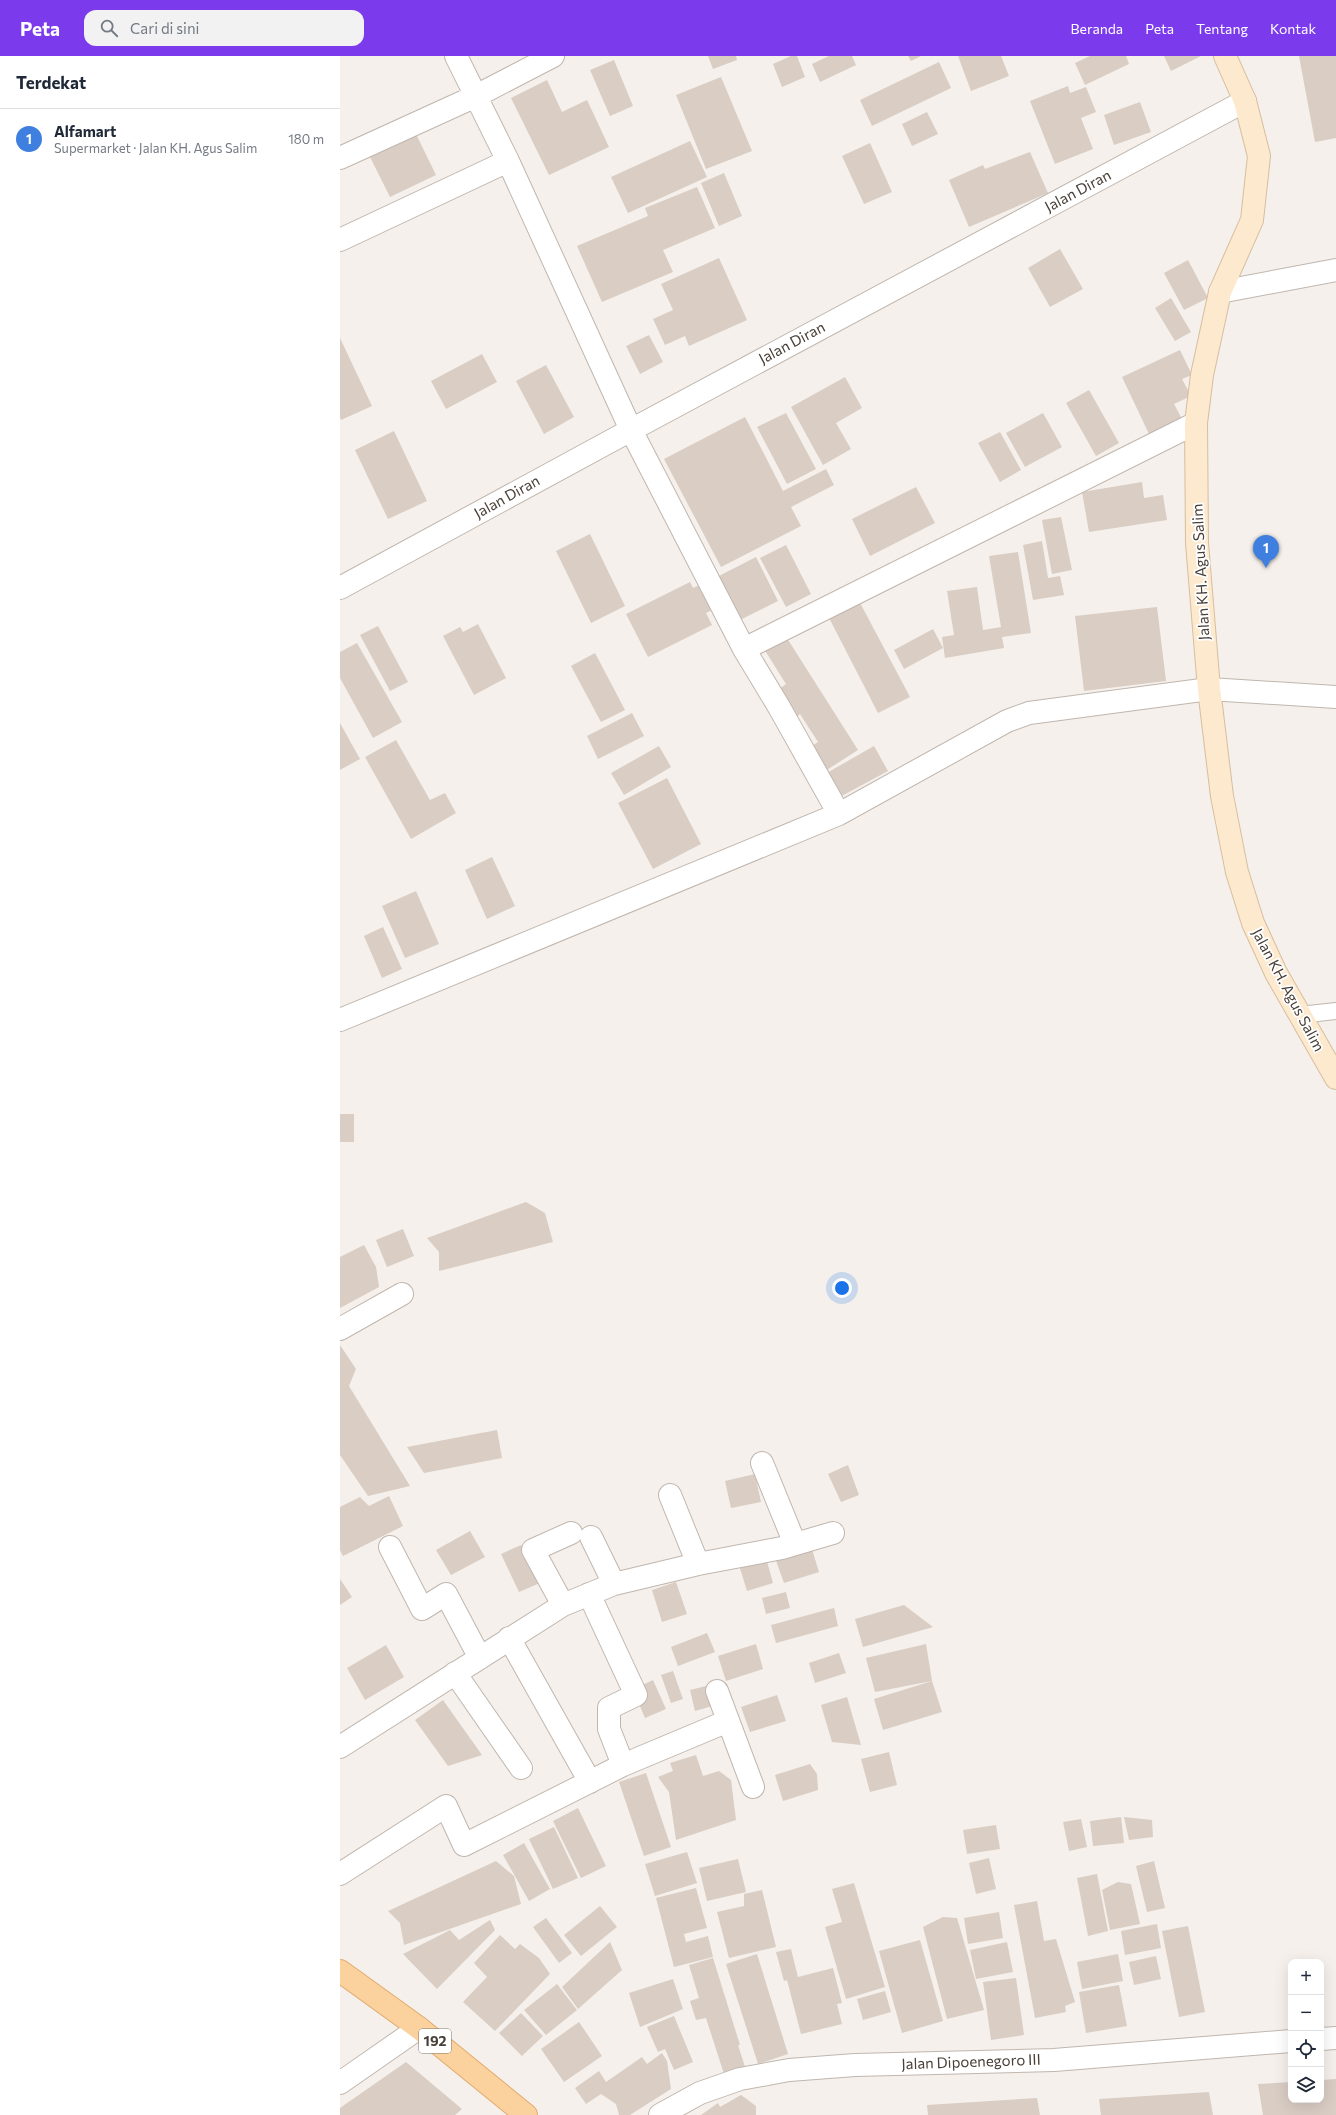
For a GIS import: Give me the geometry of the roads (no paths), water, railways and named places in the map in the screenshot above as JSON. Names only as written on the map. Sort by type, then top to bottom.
[{"type":"main road","name":"192","points":[[340,1971],[419,2028],[526,2115]]},
{"type":"street","points":[[456,56],[508,161],[631,430],[744,649],[779,707],[839,814]]},
{"type":"street","points":[[340,158],[476,96],[552,56]]},
{"type":"street","name":"Jalan KH. Agus Salim","points":[[1225,56],[1245,101],[1259,156],[1252,220],[1220,292],[1202,374],[1196,423],[1197,543],[1209,689],[1222,796],[1237,872],[1253,923],[1276,973],[1336,1078]]},
{"type":"street","name":"Jalan Diran","points":[[340,588],[631,430],[1245,101]]},
{"type":"street","points":[[340,240],[508,161]]},
{"type":"street","points":[[1220,292],[1336,270]]},
{"type":"street","points":[[744,649],[1196,423]]},
{"type":"street","points":[[340,1020],[839,814],[1007,721],[1029,713],[1209,689],[1336,697]]},
{"type":"street","points":[[340,1329],[402,1294]]},
{"type":"street","points":[[762,1463],[795,1544]]},
{"type":"street","points":[[670,1496],[698,1564]]},
{"type":"street","points":[[340,1746],[562,1605],[614,1584],[698,1564],[795,1544],[833,1533]]},
{"type":"street","points":[[562,1605],[533,1550],[581,1535],[614,1584]]},
{"type":"street","points":[[390,1547],[422,1609],[446,1594],[480,1658]]},
{"type":"street","points":[[589,1594],[636,1695],[609,1708],[609,1729],[624,1765]]},
{"type":"street","points":[[509,1638],[590,1782]]},
{"type":"street","points":[[455,1673],[521,1768]]},
{"type":"street","points":[[716,1691],[754,1787]]},
{"type":"street","points":[[340,1874],[446,1806],[464,1845],[624,1765],[728,1721]]},
{"type":"street","points":[[340,2083],[419,2028]]},
{"type":"street","points":[[1324,2039],[1336,2038]]},
{"type":"street","name":"Jalan Dipoenegoro III","points":[[660,2115],[700,2093],[740,2079],[789,2070],[855,2065],[1054,2060],[1288,2042]]},
{"type":"lane","points":[[1300,1016],[1336,1011]]},
{"type":"place","name":"Alfamart","points":[[1266,568]]}]
